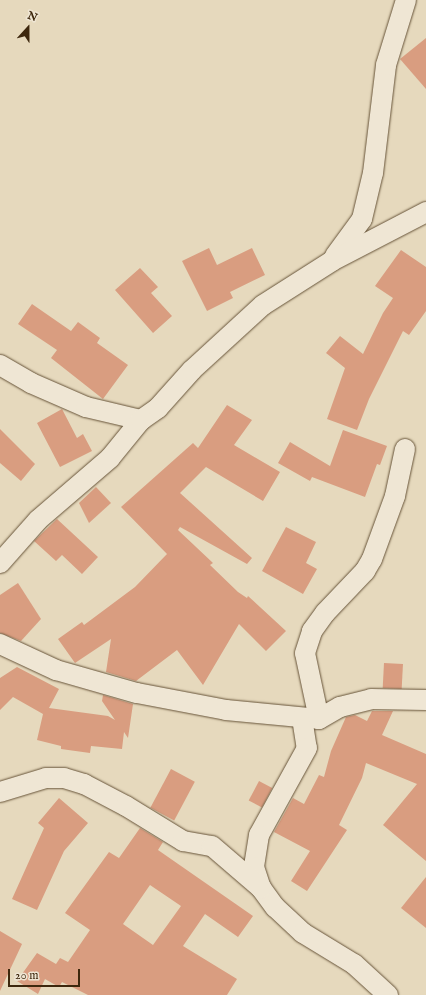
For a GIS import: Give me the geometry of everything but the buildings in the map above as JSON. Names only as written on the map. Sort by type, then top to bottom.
[{"type":"street","points":[[332,261],[362,219],[373,172],[386,65],[406,0]]},
{"type":"street","points":[[0,563],[38,520],[110,458],[141,420],[158,408],[192,370],[263,305],[332,261],[426,212]]},
{"type":"street","points":[[0,365],[31,383],[86,407],[141,420]]},
{"type":"street","points":[[261,888],[254,867],[259,835],[306,748],[310,719],[305,653],[312,631],[325,613],[365,571],[372,559],[395,496],[405,449]]},
{"type":"street","points":[[0,644],[56,670],[137,693],[226,710],[310,719],[340,707],[371,699],[426,700]]},
{"type":"street","points":[[0,792],[46,778],[64,778],[84,784],[126,806],[183,841],[212,846],[261,888],[274,907],[304,933],[354,964],[388,995]]}]
